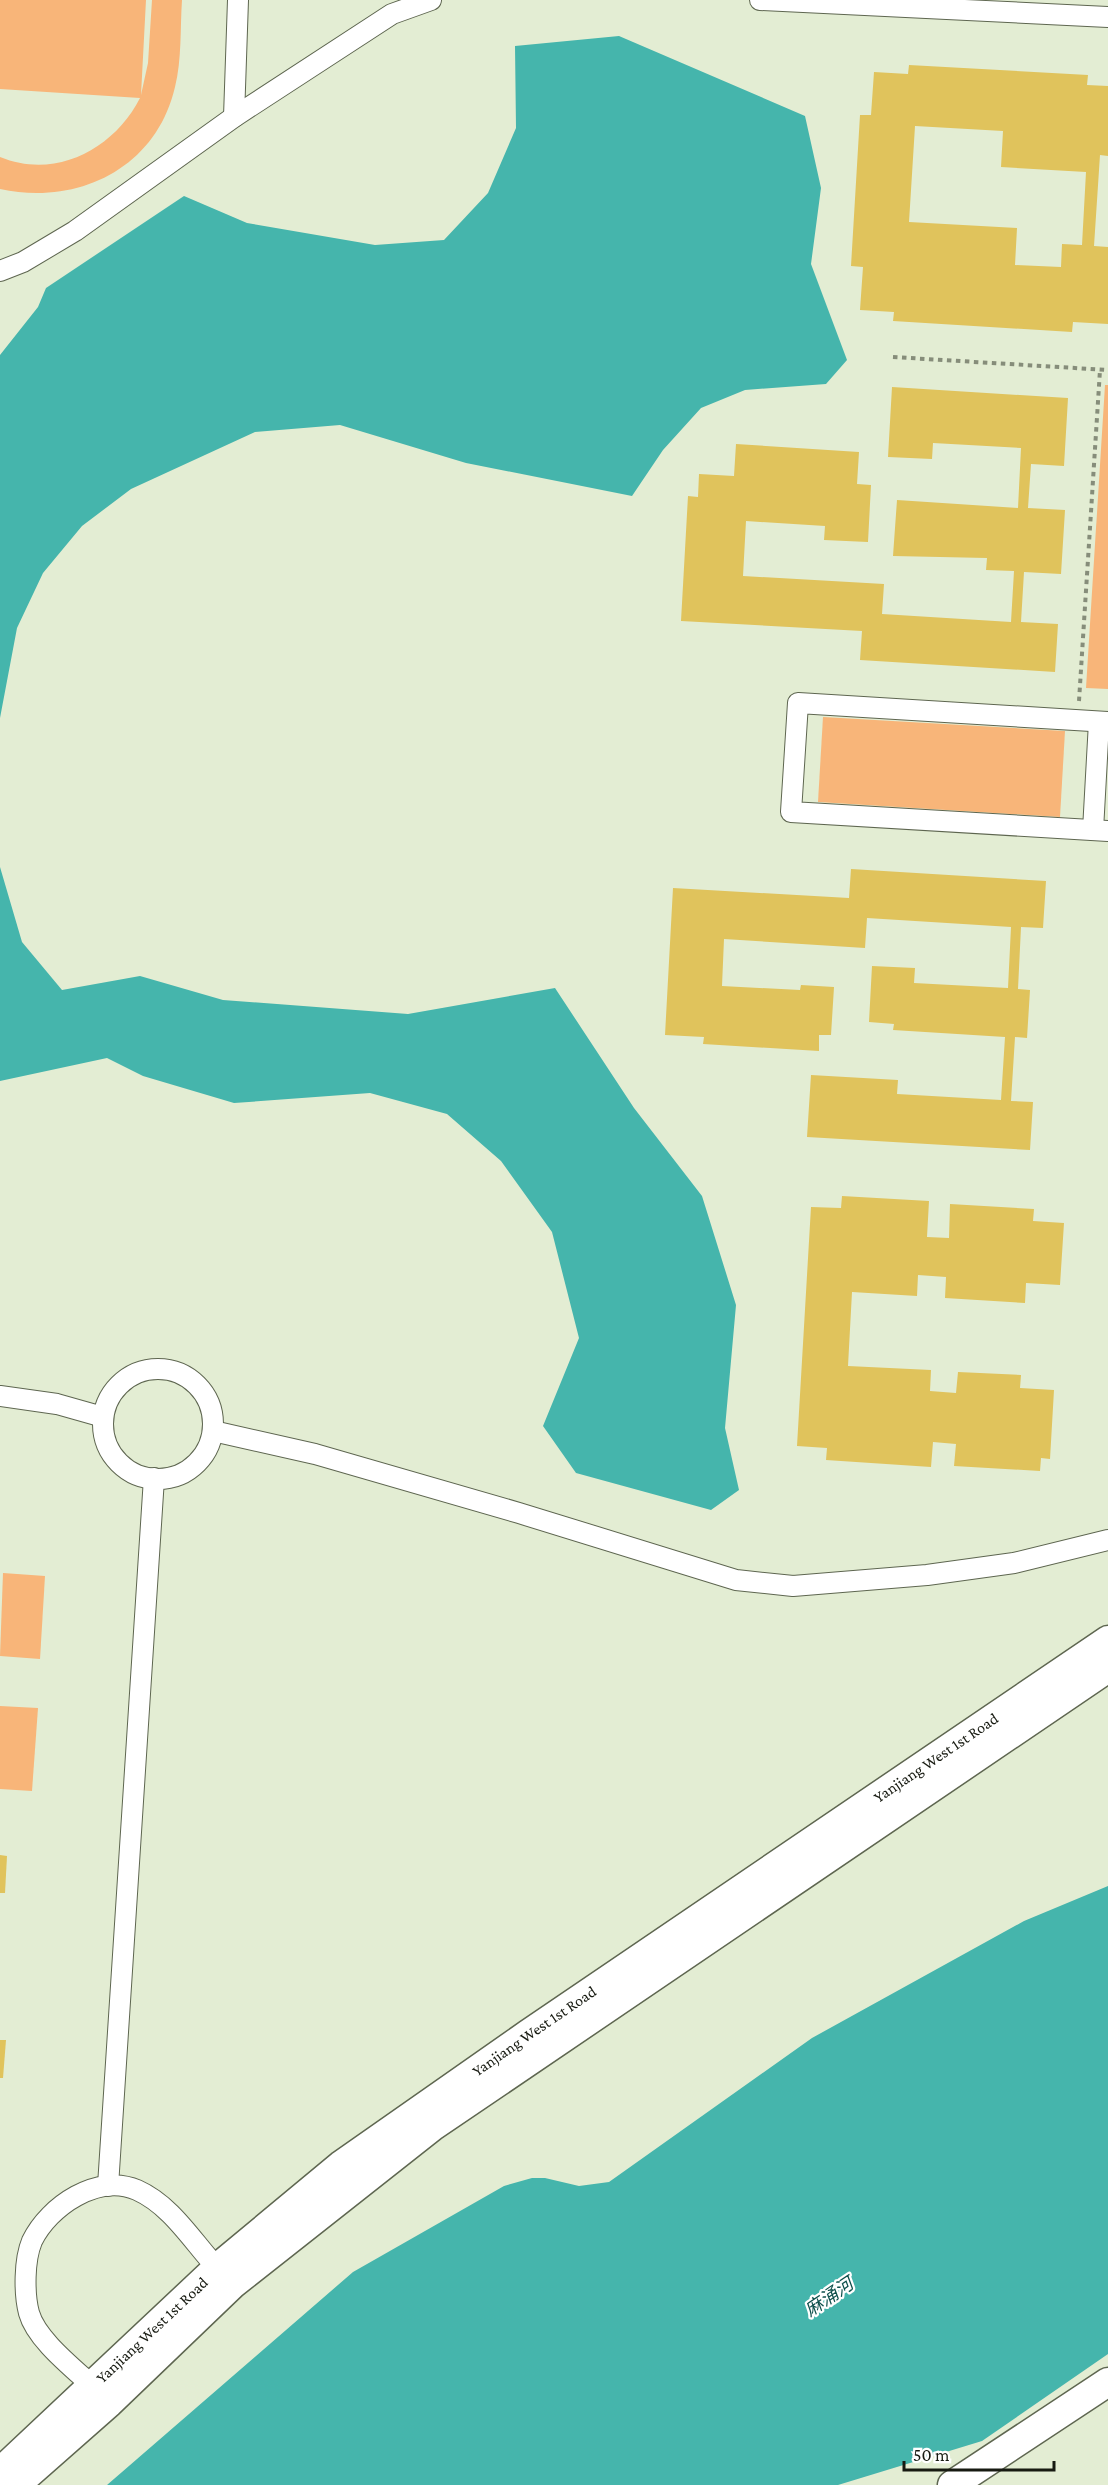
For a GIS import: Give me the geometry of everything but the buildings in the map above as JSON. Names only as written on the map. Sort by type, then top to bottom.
[{"type":"street","points":[[234,117],[238,0]]},
{"type":"street","points":[[0,271],[23,262],[75,231],[234,117],[392,14],[431,0]]},
{"type":"street","points":[[760,0],[1108,17]]},
{"type":"street","points":[[798,703],[1078,720],[1104,722],[1100,831],[791,812],[798,703]]},
{"type":"street","points":[[168,1369],[190,1378],[199,1386],[211,1407],[213,1431],[210,1442],[198,1462],[177,1475],[153,1478],[129,1471],[115,1458],[106,1442],[103,1417],[112,1393],[125,1380],[142,1371],[168,1369]]},
{"type":"street","points":[[0,1396],[57,1404],[103,1417]]},
{"type":"street","points":[[213,1431],[315,1454],[519,1513],[736,1580],[793,1586],[927,1575],[1014,1563],[1108,1540]]},
{"type":"street","points":[[108,2186],[153,1478]]},
{"type":"street","name":"Yanjiang West 1st Road","points":[[16,2485],[101,2394],[341,2165],[528,2034],[1108,1640]]},
{"type":"street","name":"Yanjiang West 1st Road","points":[[225,2276],[432,2127],[1108,1668]]},
{"type":"street","points":[[101,2394],[46,2341],[30,2316],[26,2298],[31,2243],[45,2220],[86,2191],[108,2186],[136,2190],[160,2204],[225,2276]]},
{"type":"street","points":[[952,2485],[1108,2382]]},
{"type":"street","name":"Yanjiang West 1st Road","points":[[0,2472],[101,2394]]},
{"type":"path","points":[[893,357],[1108,370]]},
{"type":"path","points":[[1078,720],[1100,370]]},
{"type":"shaded area","points":[[0,0],[146,0],[141,95],[148,63],[152,0],[182,0],[180,55],[175,87],[165,116],[150,140],[132,160],[109,175],[84,186],[57,192],[29,193],[0,189],[0,157],[21,163],[42,165],[62,162],[81,155],[99,145],[115,132],[129,116],[140,98],[0,89]]},
{"type":"shaded area","points":[[1105,385],[1108,385],[1108,689],[1086,688]]},
{"type":"shaded area","points":[[823,717],[1065,731],[1060,817],[818,802]]},
{"type":"shaded area","points":[[3,1573],[45,1576],[40,1659],[0,1656]]},
{"type":"shaded area","points":[[0,1706],[38,1708],[32,1791],[0,1789]]},
{"type":"water","points":[[619,36],[805,116],[821,188],[811,264],[847,360],[826,384],[745,390],[701,408],[663,450],[632,496],[466,463],[340,425],[255,432],[131,489],[82,526],[43,573],[17,628],[0,718],[0,355],[38,307],[46,288],[184,196],[247,223],[375,245],[444,240],[488,193],[516,128],[515,46]]},
{"type":"water","points":[[0,867],[22,942],[62,990],[140,976],[223,1000],[408,1014],[555,988],[634,1108],[702,1196],[736,1305],[725,1428],[739,1490],[711,1510],[576,1473],[543,1426],[579,1338],[552,1232],[501,1161],[447,1114],[370,1093],[234,1103],[143,1076],[107,1058],[0,1081]]},
{"type":"water","name":"麻涌河","points":[[1108,1886],[1108,2354],[982,2441],[838,2485],[107,2485],[353,2272],[504,2186],[532,2178],[545,2178],[579,2186],[609,2182],[812,2038],[1024,1921]]}]
